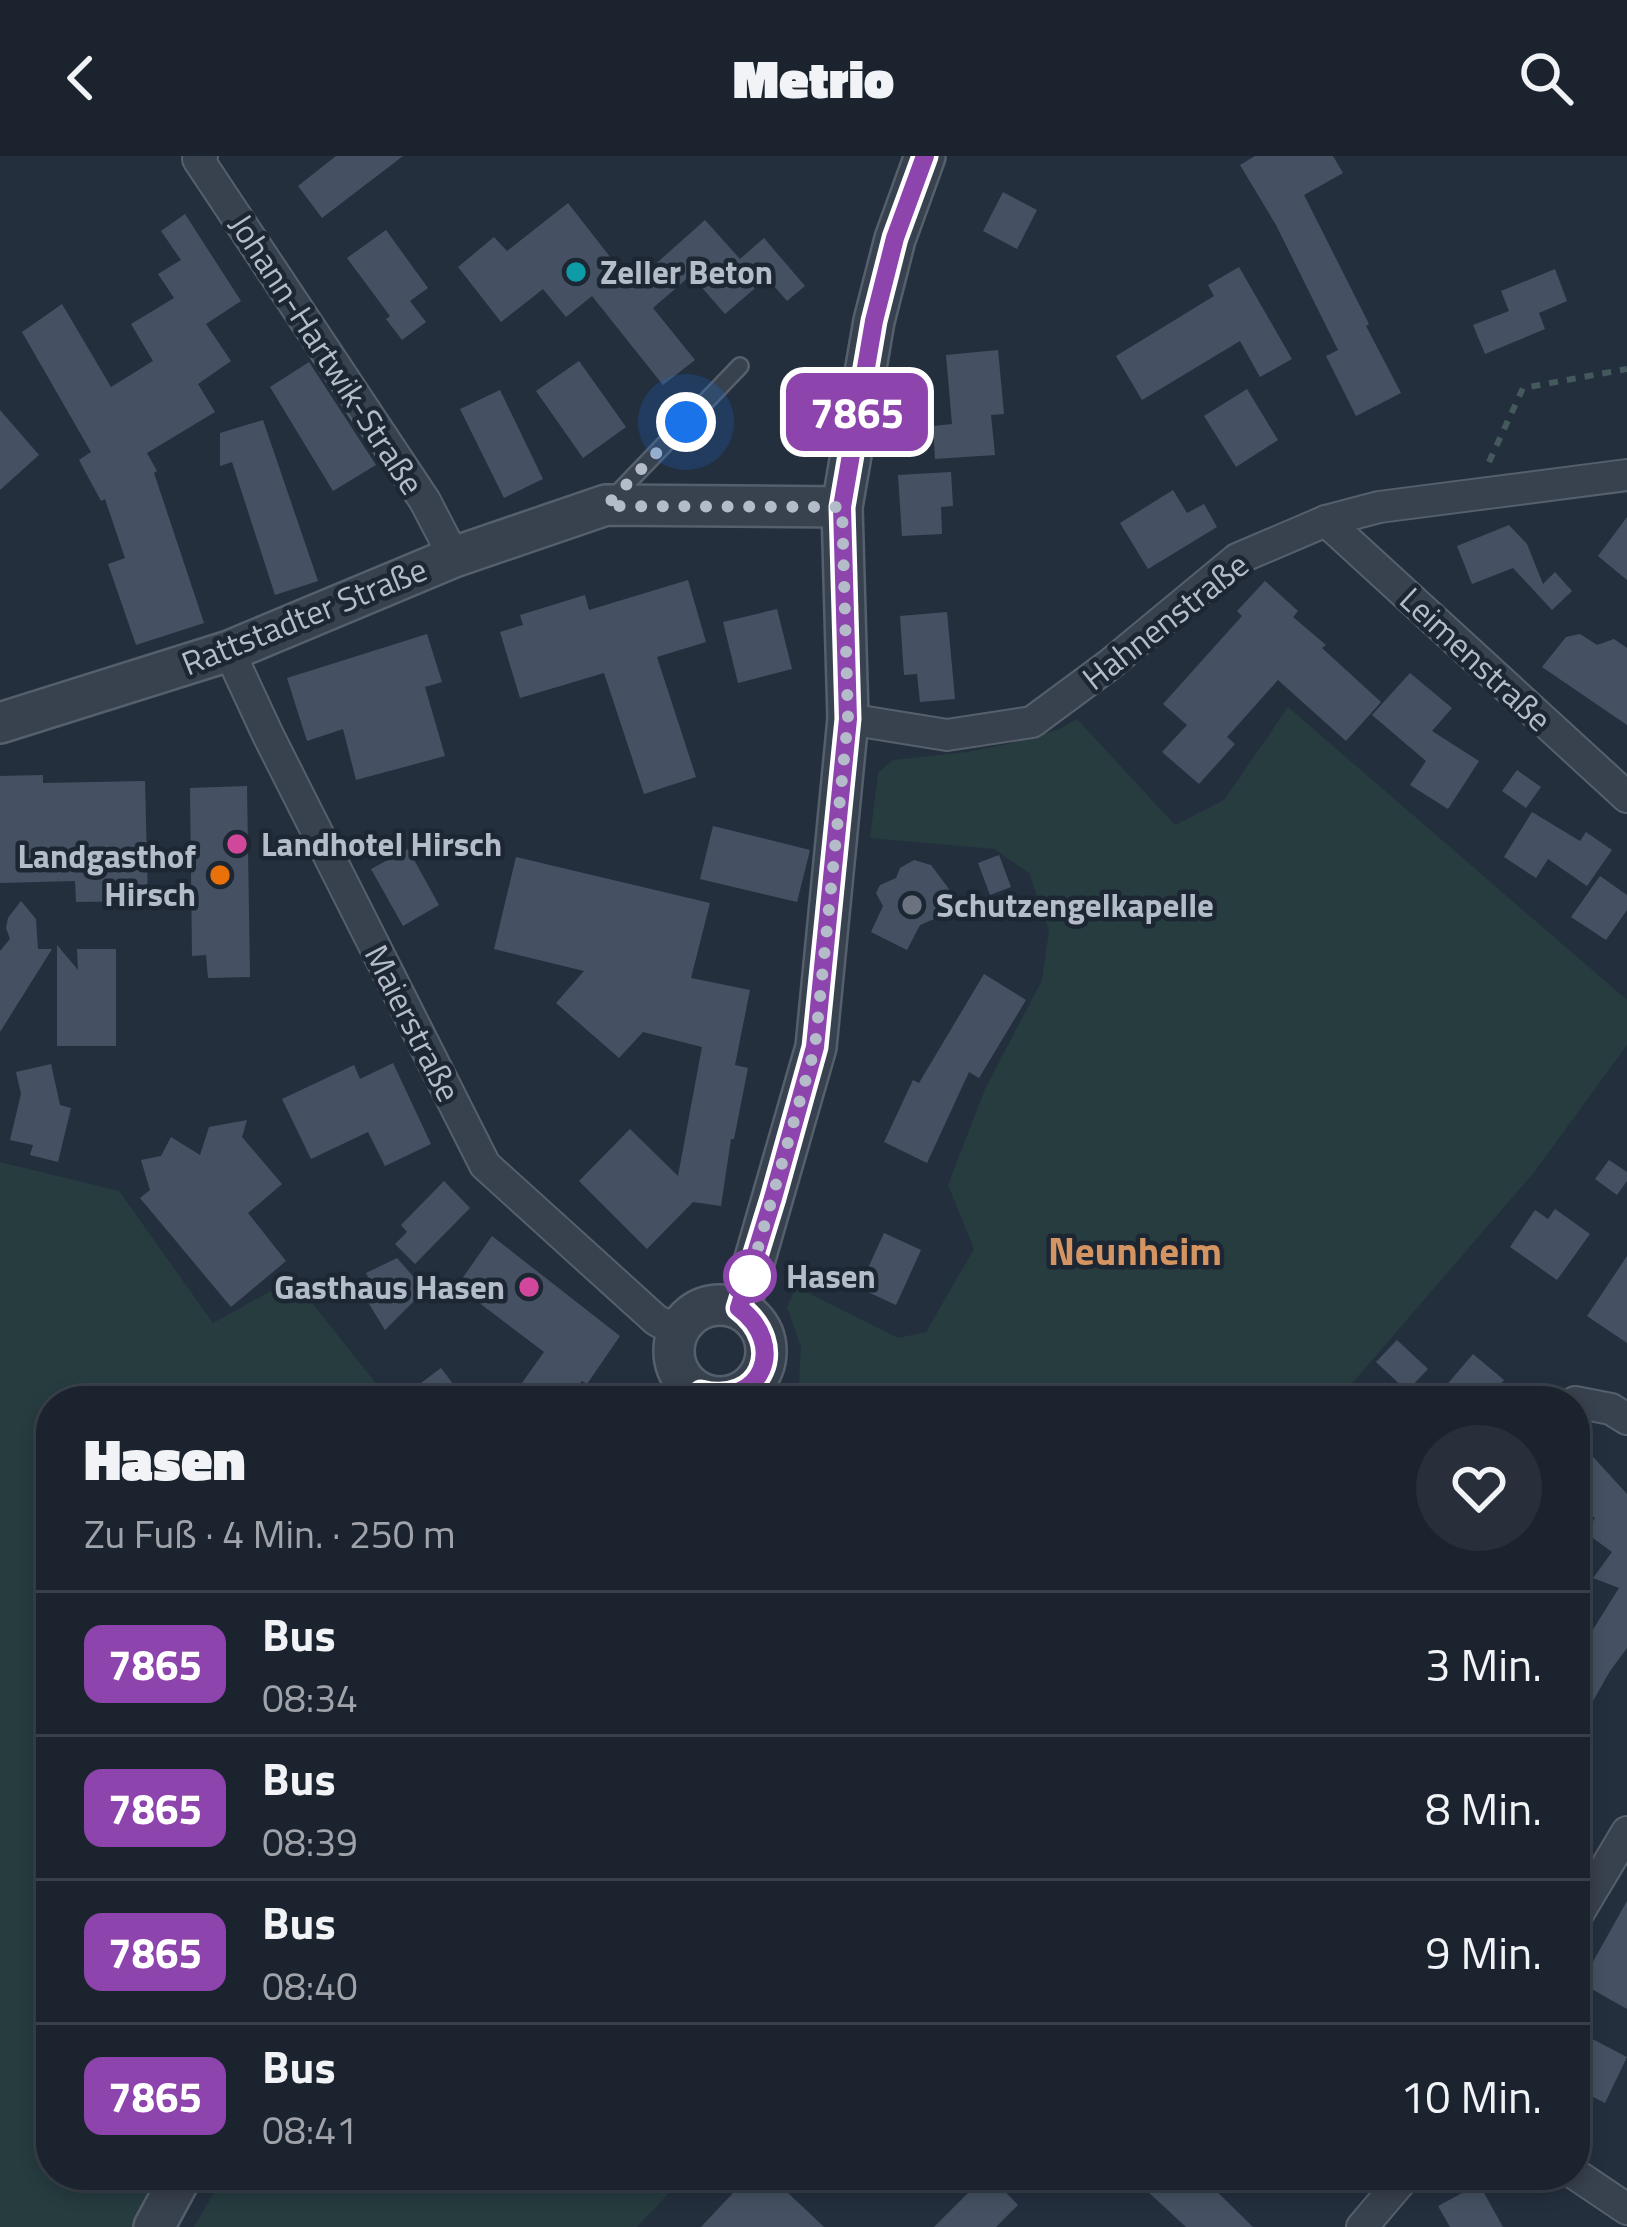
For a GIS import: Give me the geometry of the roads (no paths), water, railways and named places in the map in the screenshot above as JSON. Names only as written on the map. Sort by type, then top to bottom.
[{"type":"street","name":"Johann-Hartwik-Straße","points":[[202,156],[198,159],[425,501],[454,557]]},
{"type":"street","points":[[739,1308],[815,1047],[848,719],[842,507],[874,321],[895,238],[925,156]]},
{"type":"street","name":"Hahnenstraße","points":[[848,719],[947,735],[1032,722],[1237,559],[1326,521],[1379,507],[1627,475]]},
{"type":"street","name":"Rattstadter Straße","points":[[0,723],[229,652],[454,557],[606,506],[842,507]]},
{"type":"street","name":"Leimenstraße","points":[[1326,521],[1627,797]]},
{"type":"street","name":"Maierstraße","points":[[229,652],[485,1165],[656,1320],[678,1332]]},
{"type":"street","points":[[689,1386],[676,1367],[678,1332],[688,1317],[721,1304],[739,1308],[754,1319],[764,1336],[766,1354],[756,1386]]},
{"type":"street","points":[[1590,1404],[1611,1408],[1627,1419]]},
{"type":"street","points":[[1590,1894],[1627,1832]]},
{"type":"street","points":[[1590,2184],[1627,2209]]},
{"type":"street","points":[[154,2227],[174,2190]]},
{"type":"street","points":[[1362,2227],[1393,2190]]},
{"type":"lane","name":"Rattstadter Straße","points":[[606,506],[740,366]]},
{"type":"place","name":"Zeller Beton","points":[[576,272]]},
{"type":"place","name":"Landhotel Hirsch","points":[[237,844]]},
{"type":"place","name":"Landgasthof Hirsch","points":[[220,875]]},
{"type":"place","name":"Schutzengelkapelle","points":[[912,905]]},
{"type":"place","name":"Hasen","points":[[750,1276]]},
{"type":"place","name":"Gasthaus Hasen","points":[[529,1287]]},
{"type":"district","name":"Neunheim","points":[[1135,1250]]}]
